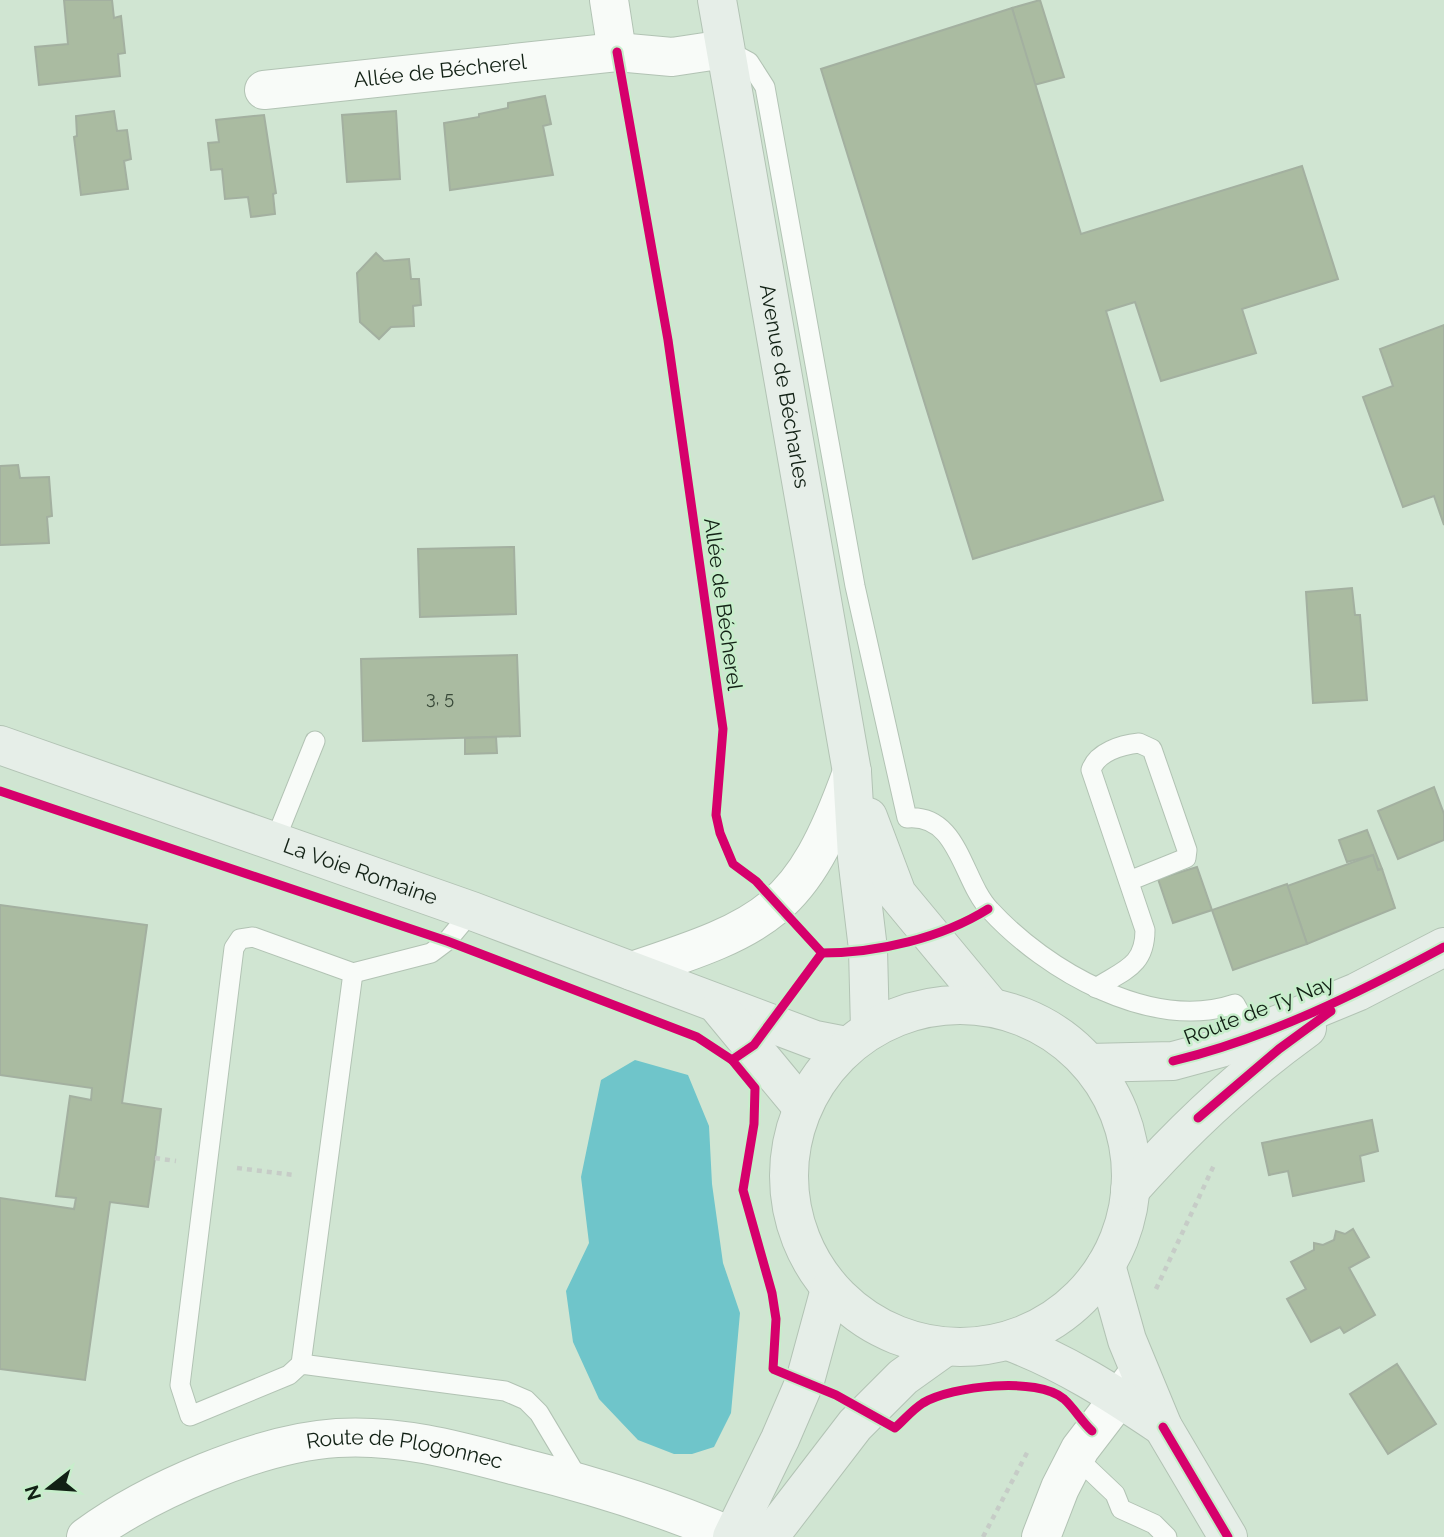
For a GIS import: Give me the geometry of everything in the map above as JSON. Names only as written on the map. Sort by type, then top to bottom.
[{"type":"main road","name":"Avenue de Bécharles","points":[[717,0],[852,772],[856,857],[869,949],[858,1037]]},
{"type":"main road","name":"La Voie Romaine","points":[[0,745],[472,911],[815,1040],[858,1037]]},
{"type":"main road","name":"Avenue de Bécharles","points":[[852,772],[897,894],[990,1006]]},
{"type":"main road","name":"Route de Ty Nay","points":[[1088,1063],[1172,1060],[1253,1035],[1357,992],[1444,947]]},
{"type":"main road","name":"Route de Ty Nay","points":[[1130,1189],[1170,1145],[1241,1079],[1357,992]]},
{"type":"main road","points":[[716,1004],[754,1045],[802,1107]]},
{"type":"main road","points":[[949,1004],[990,1006],[1038,1023],[1066,1041],[1088,1063],[1114,1101],[1128,1144],[1130,1189],[1126,1216],[1106,1265],[1087,1291],[1064,1312],[1037,1329],[1007,1341],[966,1348],[944,1347],[902,1338],[863,1318],[830,1289],[804,1248],[790,1202],[789,1154],[802,1107],[821,1074],[858,1037],[921,1009],[949,1004]]},
{"type":"main road","points":[[1106,1265],[1130,1385],[1163,1427],[1228,1537]]},
{"type":"main road","name":"Route de Plogonnec","points":[[732,1537],[805,1381],[830,1289]]},
{"type":"main road","points":[[1007,1341],[1051,1360],[1130,1385]]},
{"type":"main road","points":[[769,1537],[855,1425],[903,1377],[944,1347]]},
{"type":"street","points":[[609,0],[617,52]]},
{"type":"street","name":"Allée de Bécherel","points":[[264,90],[617,52],[672,57],[725,50]]},
{"type":"street","points":[[632,971],[717,943],[758,921],[778,905],[799,883],[824,845],[852,772]]},
{"type":"street","points":[[1041,1537],[1076,1457],[1092,1432],[1130,1385]]},
{"type":"street","name":"Route de Plogonnec","points":[[86,1537],[122,1513],[191,1479],[248,1457],[334,1438],[391,1439],[435,1445],[582,1484],[732,1537]]},
{"type":"lane","points":[[725,50],[749,62],[765,87],[855,586],[907,818],[920,817],[940,826],[950,838],[988,909],[1038,951],[1096,988],[1137,1004],[1177,1013],[1215,1011],[1235,1004],[1253,1035]]},
{"type":"lane","points":[[274,843],[315,741]]},
{"type":"lane","points":[[1096,988],[1136,962],[1145,949],[1145,930],[1091,770],[1094,760],[1101,755],[1139,743],[1152,749],[1187,850],[1186,858],[1129,881]]},
{"type":"lane","points":[[354,973],[301,1364],[289,1374],[190,1416],[180,1385],[234,947],[240,939],[253,937],[354,973],[431,953],[447,941],[472,911]]},
{"type":"lane","points":[[301,1364],[505,1391],[526,1400],[539,1413],[582,1484]]},
{"type":"lane","points":[[1076,1457],[1109,1487],[1121,1509],[1154,1524],[1167,1537]]},
{"type":"path","points":[[1154,1300],[1157,1287],[1219,1153]]},
{"type":"water","points":[[635,1060],[688,1075],[709,1126],[712,1184],[723,1263],[740,1313],[731,1413],[714,1447],[692,1454],[674,1454],[638,1440],[599,1399],[573,1342],[566,1291],[589,1243],[581,1177],[601,1080]]},
{"type":"building","points":[[64,0],[112,0],[114,18],[121,16],[125,53],[118,54],[120,76],[39,85],[35,47],[68,44]]},
{"type":"building","points":[[1040,0],[1064,77],[1034,85],[1012,8]]},
{"type":"building","points":[[1012,8],[1081,234],[1302,166],[1338,279],[1242,309],[1256,353],[1161,381],[1135,302],[1106,311],[1163,500],[973,559],[821,69]]},
{"type":"building","points":[[545,96],[551,124],[543,126],[553,175],[450,190],[444,123],[479,117],[479,114],[508,108],[508,103]]},
{"type":"building","points":[[114,111],[117,131],[127,130],[131,159],[124,161],[128,189],[81,195],[74,137],[77,136],[76,116]]},
{"type":"building","points":[[396,111],[400,179],[347,182],[342,115]]},
{"type":"building","points":[[264,115],[276,193],[273,194],[275,214],[251,217],[248,197],[225,199],[222,169],[211,170],[208,143],[219,142],[216,120]]},
{"type":"building","points":[[376,253],[384,261],[409,259],[411,279],[419,279],[421,305],[413,306],[414,326],[391,327],[379,339],[360,322],[357,273]]},
{"type":"building","points":[[1444,325],[1444,525],[1434,496],[1403,507],[1363,397],[1393,386],[1380,349]]},
{"type":"building","points":[[18,465],[20,478],[49,477],[52,516],[47,517],[49,543],[0,545],[0,466]]},
{"type":"building","points":[[514,547],[516,614],[420,617],[418,549]]},
{"type":"building","points":[[1352,588],[1355,615],[1360,615],[1367,700],[1313,703],[1306,592]]},
{"type":"building","points":[[517,655],[520,736],[363,741],[361,659]]},
{"type":"building","points":[[496,737],[497,753],[465,754],[465,738]]},
{"type":"building","points":[[1434,787],[1444,814],[1444,840],[1398,859],[1378,811]]},
{"type":"building","points":[[1367,830],[1382,869],[1378,870],[1373,855],[1347,862],[1339,840]]},
{"type":"building","points":[[1373,855],[1378,870],[1382,869],[1395,908],[1307,944],[1287,886]]},
{"type":"building","points":[[1197,867],[1212,910],[1173,923],[1158,879]]},
{"type":"building","points":[[1287,884],[1307,944],[1233,970],[1212,910]]},
{"type":"building","points":[[0,905],[147,925],[122,1103],[161,1109],[155,1158],[148,1207],[110,1202],[85,1380],[0,1369],[0,1198],[74,1209],[76,1198],[56,1196],[70,1096],[91,1100],[92,1088],[0,1075]]},
{"type":"building","points":[[1372,1120],[1378,1151],[1360,1156],[1364,1181],[1293,1196],[1288,1171],[1269,1175],[1262,1143]]},
{"type":"building","points":[[1353,1229],[1369,1257],[1349,1268],[1375,1315],[1344,1333],[1340,1327],[1311,1342],[1287,1299],[1306,1289],[1291,1262],[1314,1250],[1314,1243],[1323,1245],[1334,1240],[1336,1231],[1345,1234]]},
{"type":"building","points":[[1397,1364],[1436,1424],[1388,1454],[1350,1394]]},
{"type":"cycle path","points":[[617,52],[668,340],[723,729],[716,815],[720,833],[733,864],[756,881],[822,953],[865,950],[908,942],[950,928],[988,909]]},
{"type":"cycle path","points":[[0,791],[447,941],[697,1037],[732,1060]]},
{"type":"cycle path","points":[[1173,1061],[1243,1040],[1312,1013],[1444,947]]},
{"type":"cycle path","points":[[822,953],[754,1045],[732,1060],[755,1088],[754,1124],[743,1190],[772,1293],[776,1319],[773,1369],[836,1395],[895,1428],[919,1406],[936,1397],[973,1388],[1015,1386],[1051,1392],[1064,1399],[1092,1431]]},
{"type":"cycle path","points":[[1198,1118],[1279,1049],[1331,1011]]},
{"type":"cycle path","points":[[1163,1427],[1228,1537]]}]
